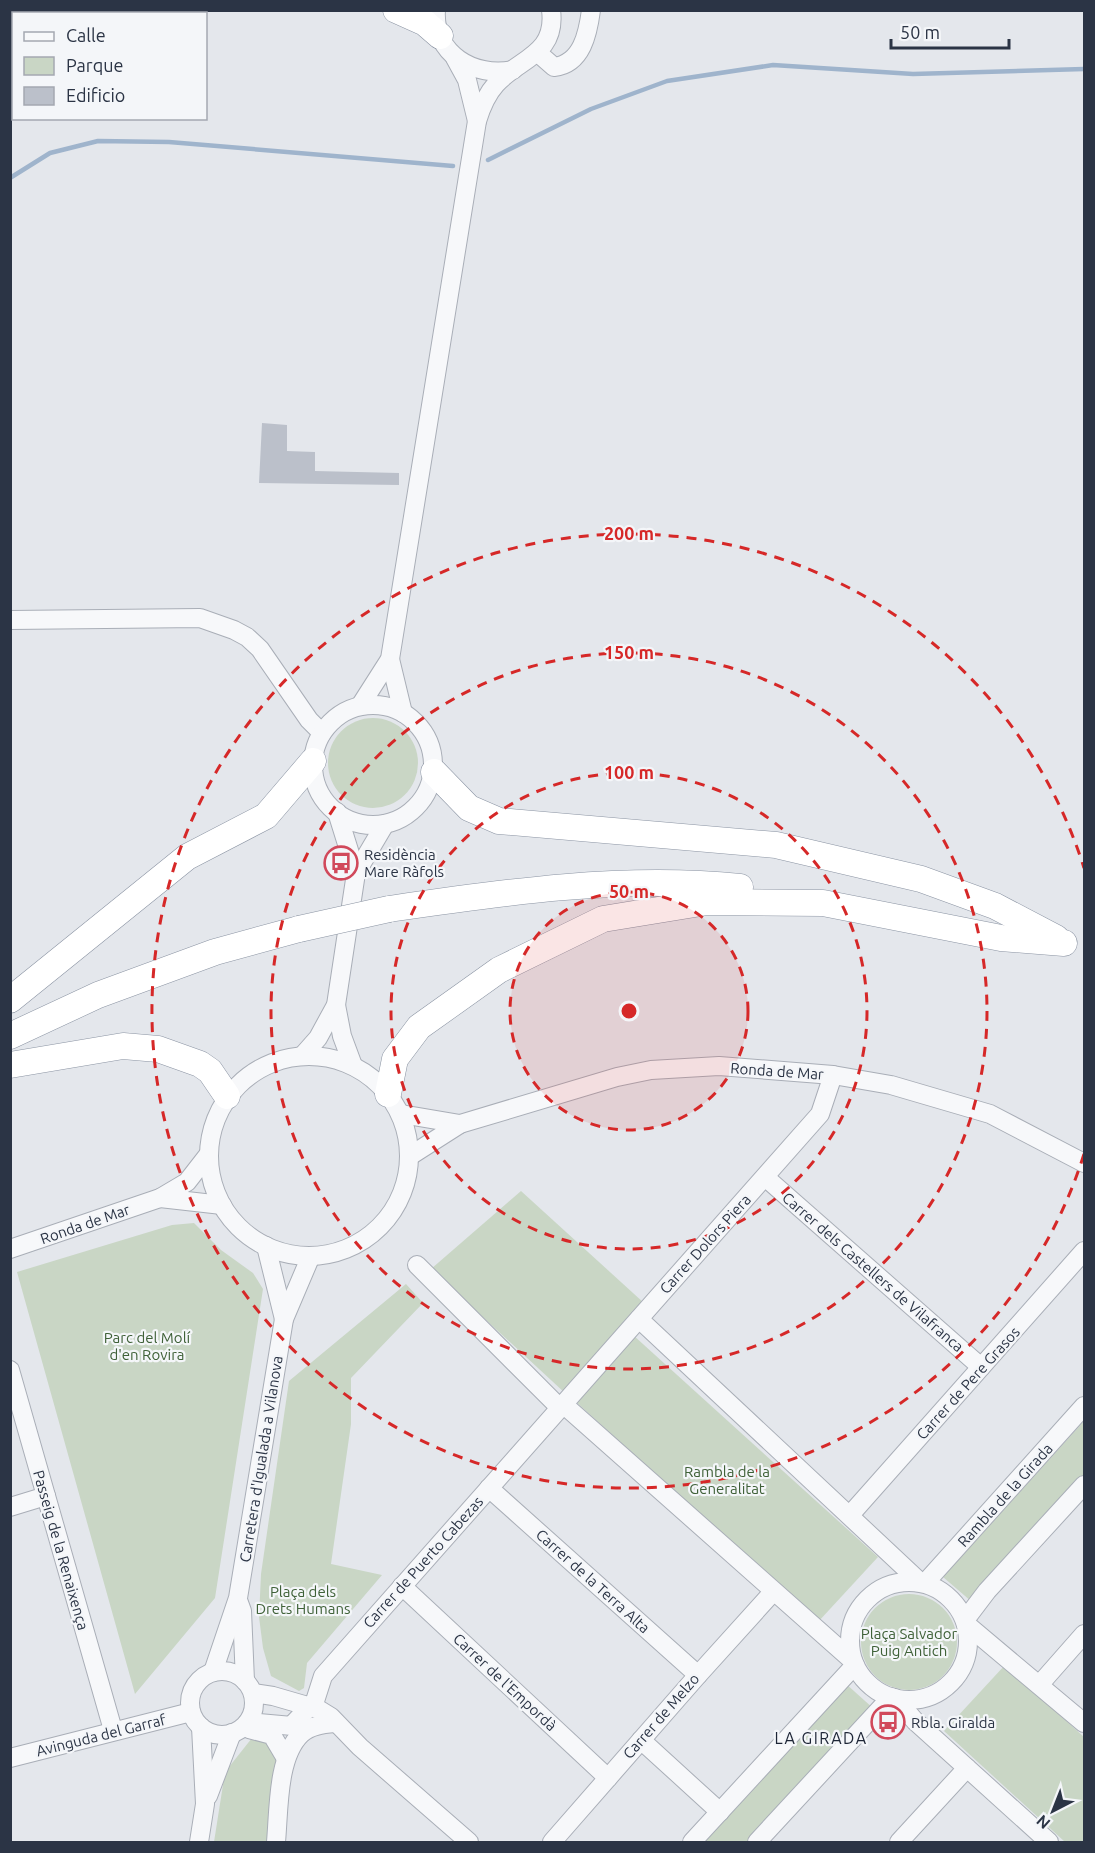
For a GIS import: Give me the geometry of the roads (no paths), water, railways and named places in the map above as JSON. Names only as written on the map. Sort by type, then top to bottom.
[{"type":"highway","points":[[396,10],[425,23],[447,46]]},
{"type":"highway","points":[[10,1000],[187,857],[266,816],[313,761]]},
{"type":"highway","points":[[434,772],[470,808],[499,821],[776,845],[921,879],[994,906],[1074,946]]},
{"type":"highway","points":[[10,1036],[98,995],[215,952],[299,929],[389,909],[523,890],[624,883],[716,884],[878,900],[1074,946]]},
{"type":"highway","points":[[395,1104],[395,1059],[419,1027],[499,970],[603,919],[706,902],[823,903],[1001,938],[1074,946]]},
{"type":"highway","points":[[10,1065],[123,1046],[158,1049],[200,1064],[210,1071],[227,1096]]},
{"type":"street","points":[[436,10],[447,46],[467,80],[477,121]]},
{"type":"street","points":[[403,713],[390,659],[477,121],[488,95],[497,82],[537,53],[550,30],[551,10]]},
{"type":"street","points":[[537,53],[554,67],[567,62],[587,39],[591,10]]},
{"type":"street","points":[[447,46],[471,68],[487,72],[514,69]]},
{"type":"street","points":[[10,620],[200,618],[234,630],[247,637],[260,649],[309,720],[322,733]]},
{"type":"street","points":[[360,706],[390,659]]},
{"type":"street","points":[[360,706],[383,706],[403,713],[414,720],[426,735],[433,754],[434,772],[427,792],[416,808],[400,819],[385,824],[354,822],[337,812],[319,792],[313,761],[322,733],[333,719],[360,706]]},
{"type":"street","points":[[337,812],[356,873]]},
{"type":"street","points":[[352,1063],[303,1055],[287,1057],[254,1071],[227,1096],[210,1134],[208,1155],[212,1181],[222,1205],[241,1229],[266,1246],[288,1255],[310,1258],[333,1253],[368,1237],[394,1210],[413,1154],[395,1104],[352,1063],[342,1036],[336,1005],[356,873],[385,824]]},
{"type":"street","points":[[303,1055],[318,1038],[336,1005]]},
{"type":"street","name":"Ronda de Mar","points":[[413,1154],[460,1124],[651,1070],[719,1066],[833,1075],[891,1085],[990,1114],[1084,1162]]},
{"type":"street","name":"Carrer Dolors Piera","points":[[561,1406],[820,1114],[833,1075]]},
{"type":"street","name":"Ronda de Mar","points":[[395,1104],[460,1124]]},
{"type":"street","name":"Ronda de Mar","points":[[10,1249],[160,1198],[187,1182],[208,1155]]},
{"type":"street","name":"Carrer dels Castellers de Vilafranca","points":[[765,1177],[981,1368]]},
{"type":"street","name":"Ronda de Mar","points":[[160,1198],[222,1205]]},
{"type":"street","name":"Carretera d'Igualada a Vilanova","points":[[266,1246],[285,1319]]},
{"type":"street","name":"Carrer de Pere Grasos","points":[[850,1515],[1084,1251]]},
{"type":"street","name":"Carretera d'Igualada a Vilanova","points":[[213,1672],[238,1598],[285,1319],[310,1258]]},
{"type":"street","points":[[417,1265],[561,1406],[854,1663]]},
{"type":"street","points":[[639,1319],[923,1582],[949,1596],[965,1622],[1084,1723]]},
{"type":"street","name":"Passeig de la Renaixença","points":[[10,1370],[113,1730]]},
{"type":"street","name":"Carrer de Puerto Cabezas","points":[[285,1757],[302,1733],[301,1726],[315,1701],[323,1676],[561,1406]]},
{"type":"street","name":"Rambla de la Girada","points":[[923,1582],[1084,1406]]},
{"type":"street","points":[[893,1698],[912,1700],[930,1697],[945,1688],[957,1675],[966,1660],[968,1642],[965,1622],[987,1591],[1084,1485]]},
{"type":"street","name":"Carrer de la Terra Alta","points":[[489,1488],[698,1675]]},
{"type":"street","points":[[10,1507],[46,1496]]},
{"type":"street","points":[[923,1582],[902,1581],[885,1586],[870,1595],[858,1609],[851,1625],[849,1643],[854,1663],[863,1679],[893,1698],[915,1721],[1049,1842]]},
{"type":"street","name":"Carrer de l'Empordà","points":[[402,1586],[608,1778]]},
{"type":"street","name":"Carrer de Melzo","points":[[552,1842],[773,1593]]},
{"type":"street","name":"Carretera d'Igualada a Vilanova","points":[[238,1598],[242,1611],[249,1687]]},
{"type":"street","points":[[1040,1684],[1084,1634]]},
{"type":"street","points":[[692,1842],[854,1663]]},
{"type":"street","points":[[199,1842],[205,1804],[196,1720],[190,1702],[197,1683],[213,1672],[230,1672],[249,1687],[310,1707],[336,1723],[360,1747],[469,1842]]},
{"type":"street","points":[[205,1804],[254,1704],[249,1687]]},
{"type":"street","points":[[757,1842],[893,1698]]},
{"type":"street","points":[[196,1720],[211,1733],[241,1727],[336,1723]]},
{"type":"street","name":"Avinguda del Garraf","points":[[10,1758],[113,1730],[196,1720]]},
{"type":"street","points":[[301,1726],[360,1747]]},
{"type":"street","points":[[241,1727],[272,1735],[285,1757],[276,1842]]},
{"type":"street","points":[[641,1740],[720,1812]]},
{"type":"street","points":[[899,1842],[967,1768]]},
{"type":"waterway","points":[[488,160],[591,109],[667,81],[773,65],[913,74],[1084,69]]},
{"type":"waterway","points":[[10,178],[50,153],[98,141],[169,142],[453,166]]},
{"type":"place","name":"Residència Mare Ràfols","points":[[341,863]]},
{"type":"place","name":"Rbla. Giralda","points":[[888,1722]]},
{"type":"district","name":"LA GIRADA","points":[[821,1738]]},
{"type":"park label","name":"Parc del Molí d'en Rovira","points":[[147,1346]]},
{"type":"park label","name":"Rambla de la Generalitat","points":[[727,1480]]},
{"type":"park label","name":"Plaça dels Drets Humans","points":[[303,1600]]},
{"type":"park label","name":"Plaça Salvador Puig Antich","points":[[909,1642]]}]
